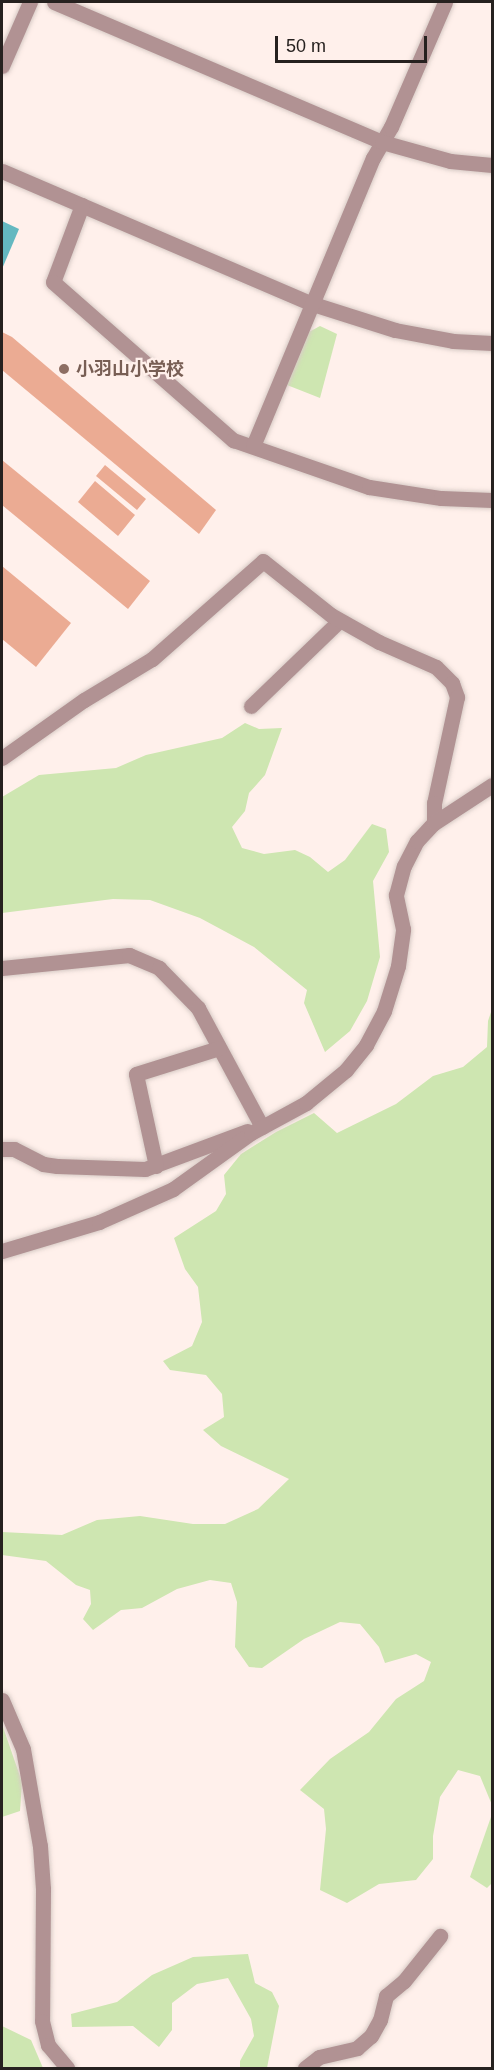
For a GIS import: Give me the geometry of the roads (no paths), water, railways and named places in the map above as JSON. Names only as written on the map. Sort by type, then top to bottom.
[{"type":"street","points":[[2,66],[30,2]]},
{"type":"street","points":[[54,2],[382,142],[450,161],[492,165]]},
{"type":"street","points":[[253,446],[373,158],[445,2]]},
{"type":"street","points":[[2,171],[313,304],[396,330],[453,341],[492,343]]},
{"type":"street","points":[[82,205],[53,282],[233,440],[369,487],[441,498],[492,500]]},
{"type":"street","points":[[2,758],[84,700],[152,659],[262,561],[339,621],[436,667],[452,683],[457,697],[434,803],[434,823]]},
{"type":"street","points":[[251,706],[339,621]]},
{"type":"street","points":[[2,1251],[99,1222],[173,1189],[262,1127],[306,1102],[346,1070],[366,1045],[384,1011],[398,966],[403,929],[396,895],[404,866],[417,841],[434,823],[492,785]]},
{"type":"street","points":[[2,968],[129,955],[144,959],[159,968],[198,1008],[262,1127]]},
{"type":"street","points":[[156,1166],[136,1074],[219,1048]]},
{"type":"street","points":[[2,1149],[14,1149],[43,1164],[57,1166],[145,1169],[223,1138],[262,1127]]},
{"type":"street","points":[[2,1700],[23,1749],[39,1846],[43,1889],[42,2021],[48,2045],[67,2068]]},
{"type":"street","points":[[305,2068],[319,2057],[357,2048],[371,2036],[380,2020],[386,1996],[404,1981],[440,1935]]},
{"type":"water","points":[[2,221],[19,229],[2,269]]},
{"type":"place","name":"小羽山小学校","points":[[64,369]]}]
